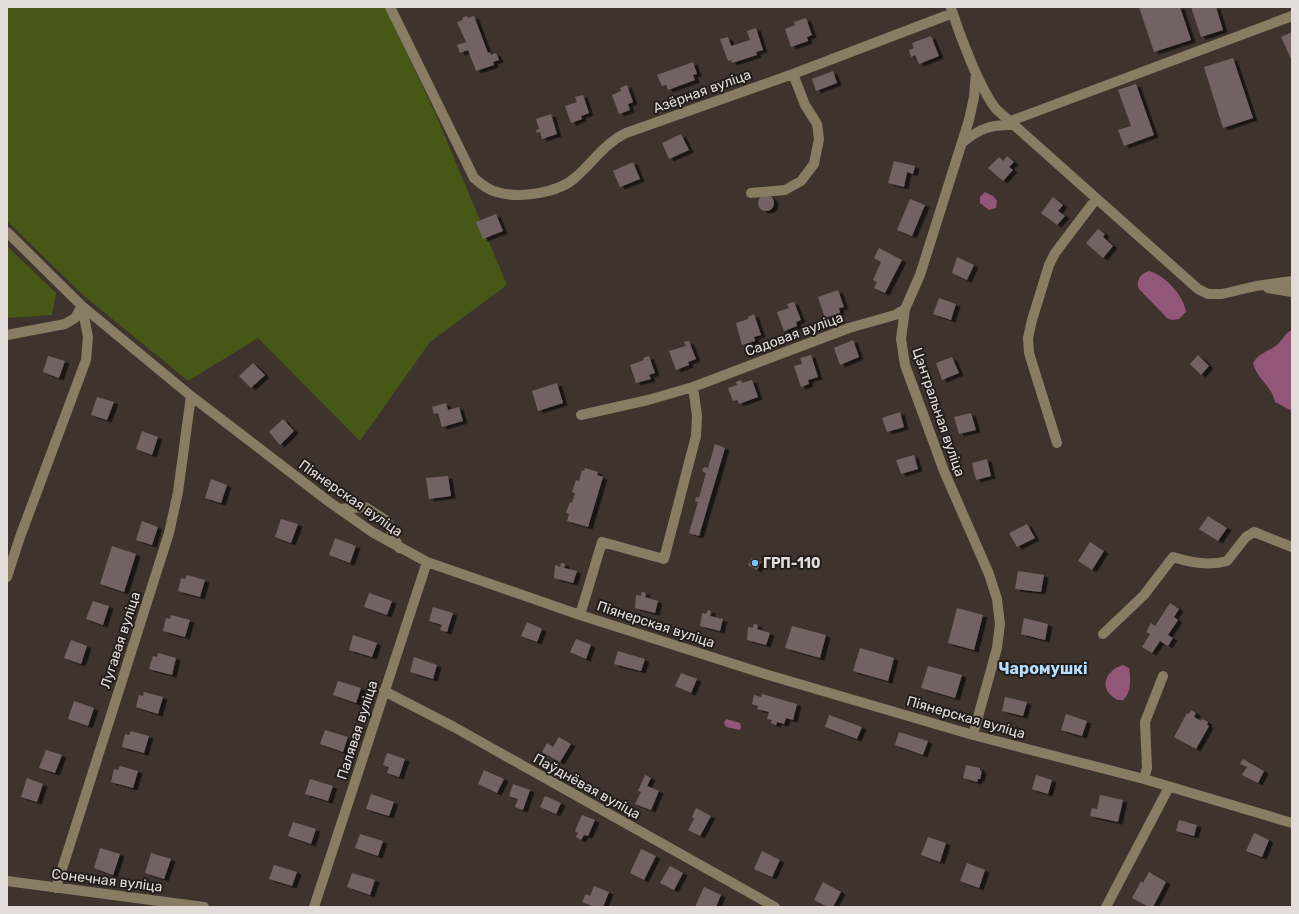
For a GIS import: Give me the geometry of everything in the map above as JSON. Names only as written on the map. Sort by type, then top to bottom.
[{"type":"street","name":"Азёрная вуліца","points":[[390,7],[474,178],[485,187],[502,193],[528,194],[565,184],[575,178],[607,145],[626,133],[793,74],[952,10]]},
{"type":"street","name":"Цэнтральная вуліца","points":[[952,10],[976,73],[990,101],[1010,124],[1198,289],[1208,294],[1222,294],[1256,286],[1292,282]]},
{"type":"street","points":[[962,143],[974,133],[988,127],[1010,124],[1292,16]]},
{"type":"street","name":"Цэнтральная вуліца","points":[[973,735],[997,648],[1000,611],[994,586],[944,471],[905,365],[901,339],[905,309],[916,285],[962,143],[972,106],[976,73]]},
{"type":"street","points":[[751,193],[785,190],[801,181],[814,164],[818,139],[817,124],[802,100],[793,74]]},
{"type":"street","points":[[1057,443],[1029,353],[1028,338],[1049,265],[1055,253],[1096,199]]},
{"type":"street","name":"Піянерская вуліца","points":[[7,232],[82,306],[191,396],[339,509],[399,548],[427,562],[580,615],[765,674],[973,735],[1144,779],[1292,823]]},
{"type":"street","points":[[1256,286],[1292,292]]},
{"type":"street","points":[[7,335],[65,324],[75,318],[82,306]]},
{"type":"street","points":[[7,577],[20,537],[86,360],[88,337],[82,306]]},
{"type":"street","name":"Садовая вуліца","points":[[581,415],[648,400],[693,387],[849,328],[895,315],[905,309]]},
{"type":"street","points":[[580,615],[602,542],[664,559],[696,436],[697,416],[693,387]]},
{"type":"street","name":"Лугавая вуліца","points":[[56,888],[169,533],[178,492],[191,396]]},
{"type":"street","points":[[339,509],[365,508],[387,521],[399,548]]},
{"type":"street","points":[[1103,634],[1144,595],[1173,557],[1186,562],[1203,564],[1227,561],[1246,537],[1254,532],[1292,547]]},
{"type":"street","name":"Палявая вуліца","points":[[314,907],[427,562]]},
{"type":"street","points":[[1144,779],[1146,768],[1145,722],[1163,676]]},
{"type":"street","name":"Паўднёвая вуліца","points":[[384,691],[454,727],[775,907]]},
{"type":"street","points":[[1106,907],[1169,787]]},
{"type":"street","name":"Сонечная вуліца","points":[[7,882],[204,907]]},
{"type":"green space","points":[[7,7],[385,7],[436,115],[507,285],[430,342],[360,441],[258,338],[188,381],[82,294],[7,221]]},
{"type":"green space","points":[[7,246],[56,293],[52,315],[7,318]]},
{"type":"shaded area","points":[[985,192],[993,196],[997,201],[996,208],[989,210],[980,203],[980,197]]},
{"type":"shaded area","points":[[1149,271],[1161,277],[1173,287],[1182,299],[1186,312],[1179,319],[1172,320],[1167,318],[1139,289],[1138,280]]},
{"type":"shaded area","points":[[1292,330],[1292,411],[1275,402],[1270,391],[1255,369],[1253,363],[1262,354],[1275,347],[1286,334]]},
{"type":"shaded area","points":[[1123,665],[1129,668],[1130,686],[1126,697],[1123,700],[1117,700],[1110,695],[1106,687],[1106,680],[1113,670]]},
{"type":"shaded area","points":[[726,719],[740,723],[740,730],[726,727],[724,723]]},
{"type":"building","points":[[1139,7],[1180,7],[1191,40],[1154,52]]},
{"type":"building","points":[[1191,7],[1216,7],[1223,30],[1201,37]]},
{"type":"building","points":[[467,16],[468,18],[474,16],[488,53],[490,52],[491,55],[496,53],[499,60],[493,62],[494,65],[476,71],[468,50],[460,53],[457,45],[466,42],[457,22],[463,20],[462,18]]},
{"type":"building","points":[[806,18],[812,35],[807,37],[808,41],[791,47],[785,29],[795,25],[794,22]]},
{"type":"building","points":[[756,28],[763,50],[756,52],[757,55],[732,63],[731,60],[728,61],[720,39],[728,37],[731,46],[750,40],[747,31]]},
{"type":"building","points":[[1292,32],[1292,61],[1281,37]]},
{"type":"building","points":[[931,36],[939,56],[919,64],[915,55],[911,57],[909,50],[914,48],[912,43]]},
{"type":"building","points":[[1233,58],[1253,118],[1223,128],[1204,67]]},
{"type":"building","points":[[693,62],[697,74],[693,75],[695,80],[668,90],[666,85],[662,86],[657,75]]},
{"type":"building","points":[[833,71],[837,83],[816,91],[812,79]]},
{"type":"building","points":[[1136,84],[1154,135],[1124,146],[1118,130],[1131,126],[1118,90]]},
{"type":"building","points":[[627,85],[633,102],[628,104],[630,110],[619,114],[612,95],[621,91],[620,88]]},
{"type":"building","points":[[583,95],[589,113],[581,116],[582,119],[571,123],[565,106],[577,102],[575,97]]},
{"type":"building","points":[[551,114],[557,134],[542,139],[540,132],[537,133],[536,130],[539,129],[536,119]]},
{"type":"building","points":[[681,134],[689,150],[669,159],[662,143]]},
{"type":"building","points":[[1007,156],[1014,162],[1009,167],[1013,170],[1003,181],[988,168],[999,157],[1003,161]]},
{"type":"building","points":[[894,161],[915,166],[913,174],[907,172],[904,187],[888,183]]},
{"type":"building","points":[[633,162],[640,179],[620,187],[613,171]]},
{"type":"building","points":[[763,195],[769,195],[774,200],[772,209],[769,211],[763,211],[758,206],[758,200]]},
{"type":"building","points":[[1053,197],[1063,205],[1058,211],[1065,216],[1057,225],[1041,213]]},
{"type":"building","points":[[910,199],[925,205],[912,236],[897,230]]},
{"type":"building","points":[[496,214],[503,231],[483,239],[476,222]]},
{"type":"building","points":[[1098,229],[1105,234],[1103,237],[1113,246],[1103,258],[1086,243]]},
{"type":"building","points":[[879,248],[902,260],[885,293],[874,288],[877,282],[873,280],[881,262],[874,258]]},
{"type":"building","points":[[957,257],[974,265],[967,280],[952,273]]},
{"type":"building","points":[[838,290],[844,307],[839,308],[840,313],[825,318],[818,297]]},
{"type":"building","points":[[939,298],[956,304],[951,320],[933,314]]},
{"type":"building","points":[[794,302],[801,320],[796,322],[797,326],[784,331],[777,312],[789,308],[787,304]]},
{"type":"building","points":[[754,314],[761,335],[754,337],[755,341],[742,345],[736,323],[748,319],[748,317]]},
{"type":"building","points":[[853,340],[859,357],[840,365],[834,348]]},
{"type":"building","points":[[689,341],[696,359],[688,362],[689,365],[676,370],[669,351],[686,346],[684,342]]},
{"type":"building","points":[[811,355],[818,377],[808,380],[809,384],[801,387],[794,366],[802,364],[800,358]]},
{"type":"building","points":[[1198,355],[1209,366],[1201,375],[1190,364]]},
{"type":"building","points":[[48,356],[65,361],[59,378],[43,372]]},
{"type":"building","points":[[649,356],[655,373],[649,375],[651,379],[636,383],[630,365],[644,360],[643,358]]},
{"type":"building","points":[[952,357],[959,373],[942,380],[936,363]]},
{"type":"building","points":[[253,363],[265,375],[251,388],[239,376]]},
{"type":"building","points":[[741,380],[742,383],[752,380],[758,397],[739,404],[737,400],[733,401],[728,388],[737,385],[736,382]]},
{"type":"building","points":[[557,383],[563,403],[538,411],[532,391]]},
{"type":"building","points":[[97,397],[114,402],[107,420],[91,415]]},
{"type":"building","points":[[446,403],[448,410],[459,407],[463,421],[442,427],[438,413],[434,414],[432,407]]},
{"type":"building","points":[[900,412],[904,427],[887,432],[882,418]]},
{"type":"building","points":[[971,413],[976,430],[959,434],[954,417]]},
{"type":"building","points":[[283,419],[294,431],[280,445],[269,432]]},
{"type":"building","points":[[142,431],[158,437],[152,455],[136,449]]},
{"type":"building","points":[[715,444],[725,448],[699,536],[689,533],[698,502],[695,501],[696,497],[699,498],[706,473],[702,471],[704,467],[708,468]]},
{"type":"building","points":[[914,455],[918,469],[901,474],[896,460]]},
{"type":"building","points":[[987,459],[991,476],[976,480],[972,463]]},
{"type":"building","points":[[585,468],[598,472],[597,475],[603,477],[588,527],[567,521],[569,514],[566,513],[570,502],[572,503],[575,493],[572,492],[576,480],[579,481],[582,470],[584,471]]},
{"type":"building","points":[[448,476],[451,496],[429,499],[426,478]]},
{"type":"building","points":[[211,479],[227,485],[221,503],[205,498]]},
{"type":"building","points":[[1208,516],[1227,528],[1218,541],[1199,529]]},
{"type":"building","points":[[281,519],[298,524],[291,543],[275,537]]},
{"type":"building","points":[[142,521],[158,527],[152,545],[136,540]]},
{"type":"building","points":[[1027,524],[1035,538],[1017,547],[1009,533]]},
{"type":"building","points":[[335,538],[356,546],[350,563],[329,555]]},
{"type":"building","points":[[1090,542],[1104,551],[1092,570],[1078,561]]},
{"type":"building","points":[[112,546],[136,554],[124,592],[100,584]]},
{"type":"building","name":"ГРП-110","points":[[752,558],[761,562],[757,570],[748,565]]},
{"type":"building","points":[[561,563],[565,564],[564,568],[577,571],[573,583],[554,578],[555,565],[560,567]]},
{"type":"building","points":[[1018,571],[1044,575],[1041,592],[1015,589]]},
{"type":"building","points":[[187,575],[205,580],[200,597],[178,591],[181,578],[185,579]]},
{"type":"building","points":[[642,592],[646,593],[645,597],[658,601],[655,613],[635,608],[636,595],[641,596]]},
{"type":"building","points":[[369,593],[392,601],[387,615],[364,607]]},
{"type":"building","points":[[93,601],[109,606],[103,625],[86,619]]},
{"type":"building","points":[[1170,603],[1179,609],[1174,617],[1178,620],[1168,635],[1173,638],[1168,646],[1160,641],[1152,653],[1142,647],[1150,634],[1146,632],[1151,623],[1155,626]]},
{"type":"building","points":[[433,607],[453,613],[447,632],[440,630],[442,625],[429,621]]},
{"type":"building","points":[[957,608],[983,615],[974,650],[948,643]]},
{"type":"building","points":[[708,610],[711,611],[710,616],[723,619],[720,631],[700,626],[702,613],[706,614]]},
{"type":"building","points":[[171,615],[190,620],[185,637],[163,631],[166,618],[170,619]]},
{"type":"building","points":[[1024,618],[1048,624],[1045,640],[1021,634]]},
{"type":"building","points":[[527,622],[542,629],[537,642],[521,636]]},
{"type":"building","points":[[754,624],[758,625],[757,629],[770,633],[766,645],[747,640],[748,627],[753,628]]},
{"type":"building","points":[[792,626],[826,635],[820,658],[785,648]]},
{"type":"building","points":[[353,635],[377,643],[372,657],[349,650]]},
{"type":"building","points":[[576,639],[591,645],[586,659],[570,652]]},
{"type":"building","points":[[71,640],[87,646],[81,664],[64,658]]},
{"type":"building","points":[[860,648],[894,658],[888,681],[853,671]]},
{"type":"building","points":[[618,651],[645,659],[641,671],[614,664]]},
{"type":"building","points":[[158,653],[176,658],[172,675],[149,669],[153,656],[157,657]]},
{"type":"building","points":[[414,657],[437,665],[433,679],[410,672]]},
{"type":"building","points":[[928,666],[962,675],[955,698],[921,688]]},
{"type":"building","points":[[681,673],[697,679],[691,693],[675,686]]},
{"type":"building","points":[[338,681],[361,688],[356,703],[333,695]]},
{"type":"building","points":[[144,692],[163,697],[158,714],[136,707],[139,695],[143,696]]},
{"type":"building","points":[[762,694],[797,704],[793,720],[786,718],[784,724],[777,722],[776,725],[771,723],[772,720],[767,719],[769,712],[757,709],[758,706],[752,704],[754,695],[761,697]]},
{"type":"building","points":[[1005,697],[1027,702],[1023,716],[1002,711]]},
{"type":"building","points":[[74,701],[94,708],[88,726],[68,719]]},
{"type":"building","points":[[1191,710],[1196,713],[1194,717],[1201,721],[1202,719],[1208,722],[1207,725],[1209,726],[1196,749],[1174,737],[1187,713],[1189,714]]},
{"type":"building","points":[[1066,714],[1087,721],[1082,736],[1061,730]]},
{"type":"building","points":[[829,715],[862,727],[857,739],[825,727]]},
{"type":"building","points":[[325,730],[348,737],[343,752],[320,744]]},
{"type":"building","points":[[131,731],[149,736],[144,753],[122,747],[125,734],[129,735]]},
{"type":"building","points":[[899,732],[928,741],[923,755],[895,745]]},
{"type":"building","points":[[559,737],[571,744],[560,762],[542,752],[547,743],[553,747]]},
{"type":"building","points":[[46,750],[62,755],[55,773],[39,768]]},
{"type":"building","points":[[387,753],[405,759],[399,777],[387,773],[389,767],[383,765]]},
{"type":"building","points":[[1243,759],[1264,771],[1258,783],[1242,775],[1247,767],[1240,764]]},
{"type":"building","points":[[966,765],[980,768],[982,771],[980,779],[978,779],[977,782],[963,778]]},
{"type":"building","points":[[120,766],[138,771],[133,788],[111,782],[114,769],[118,770]]},
{"type":"building","points":[[484,770],[504,779],[497,793],[478,784]]},
{"type":"building","points":[[645,775],[651,778],[647,786],[659,791],[651,810],[635,804],[641,792],[638,791]]},
{"type":"building","points":[[1036,775],[1052,780],[1048,794],[1032,789]]},
{"type":"building","points":[[27,778],[43,784],[37,802],[21,797]]},
{"type":"building","points":[[310,779],[333,786],[328,801],[305,794]]},
{"type":"building","points":[[513,784],[530,790],[523,810],[515,807],[518,799],[509,796]]},
{"type":"building","points":[[371,794],[394,802],[389,816],[366,809]]},
{"type":"building","points":[[1100,795],[1123,800],[1118,822],[1090,816],[1092,808],[1097,809]]},
{"type":"building","points":[[545,796],[561,803],[556,814],[540,807]]},
{"type":"building","points":[[696,808],[711,816],[700,836],[688,830],[694,819],[692,817]]},
{"type":"building","points":[[582,815],[595,820],[588,836],[584,835],[581,840],[576,837],[578,833],[575,831]]},
{"type":"building","points":[[1179,820],[1197,825],[1194,836],[1176,831]]},
{"type":"building","points":[[293,822],[316,829],[311,844],[288,836]]},
{"type":"building","points":[[1254,833],[1269,840],[1262,857],[1246,851]]},
{"type":"building","points":[[360,834],[383,841],[378,856],[355,848]]},
{"type":"building","points":[[928,837],[946,843],[940,862],[921,855]]},
{"type":"building","points":[[100,848],[120,854],[113,875],[94,868]]},
{"type":"building","points":[[641,849],[656,856],[644,880],[630,873]]},
{"type":"building","points":[[762,851],[780,860],[772,877],[754,869]]},
{"type":"building","points":[[151,853],[171,859],[164,879],[145,873]]},
{"type":"building","points":[[967,863],[985,870],[979,888],[960,881]]},
{"type":"building","points":[[274,865],[297,872],[292,886],[269,879]]},
{"type":"building","points":[[670,866],[683,873],[674,890],[660,883]]},
{"type":"building","points":[[1149,872],[1166,882],[1153,907],[1149,907],[1132,898],[1141,881],[1143,883]]},
{"type":"building","points":[[352,873],[375,880],[370,895],[347,887]]},
{"type":"building","points":[[823,882],[841,892],[833,907],[828,907],[814,900]]},
{"type":"building","points":[[594,886],[609,892],[603,907],[594,907],[582,902],[586,894],[590,896]]},
{"type":"building","points":[[704,887],[721,895],[716,907],[695,907]]},
{"type":"place","name":"ГРП-110","points":[[755,563]]},
{"type":"district","name":"Чаромушкі","points":[[1043,668]]}]
